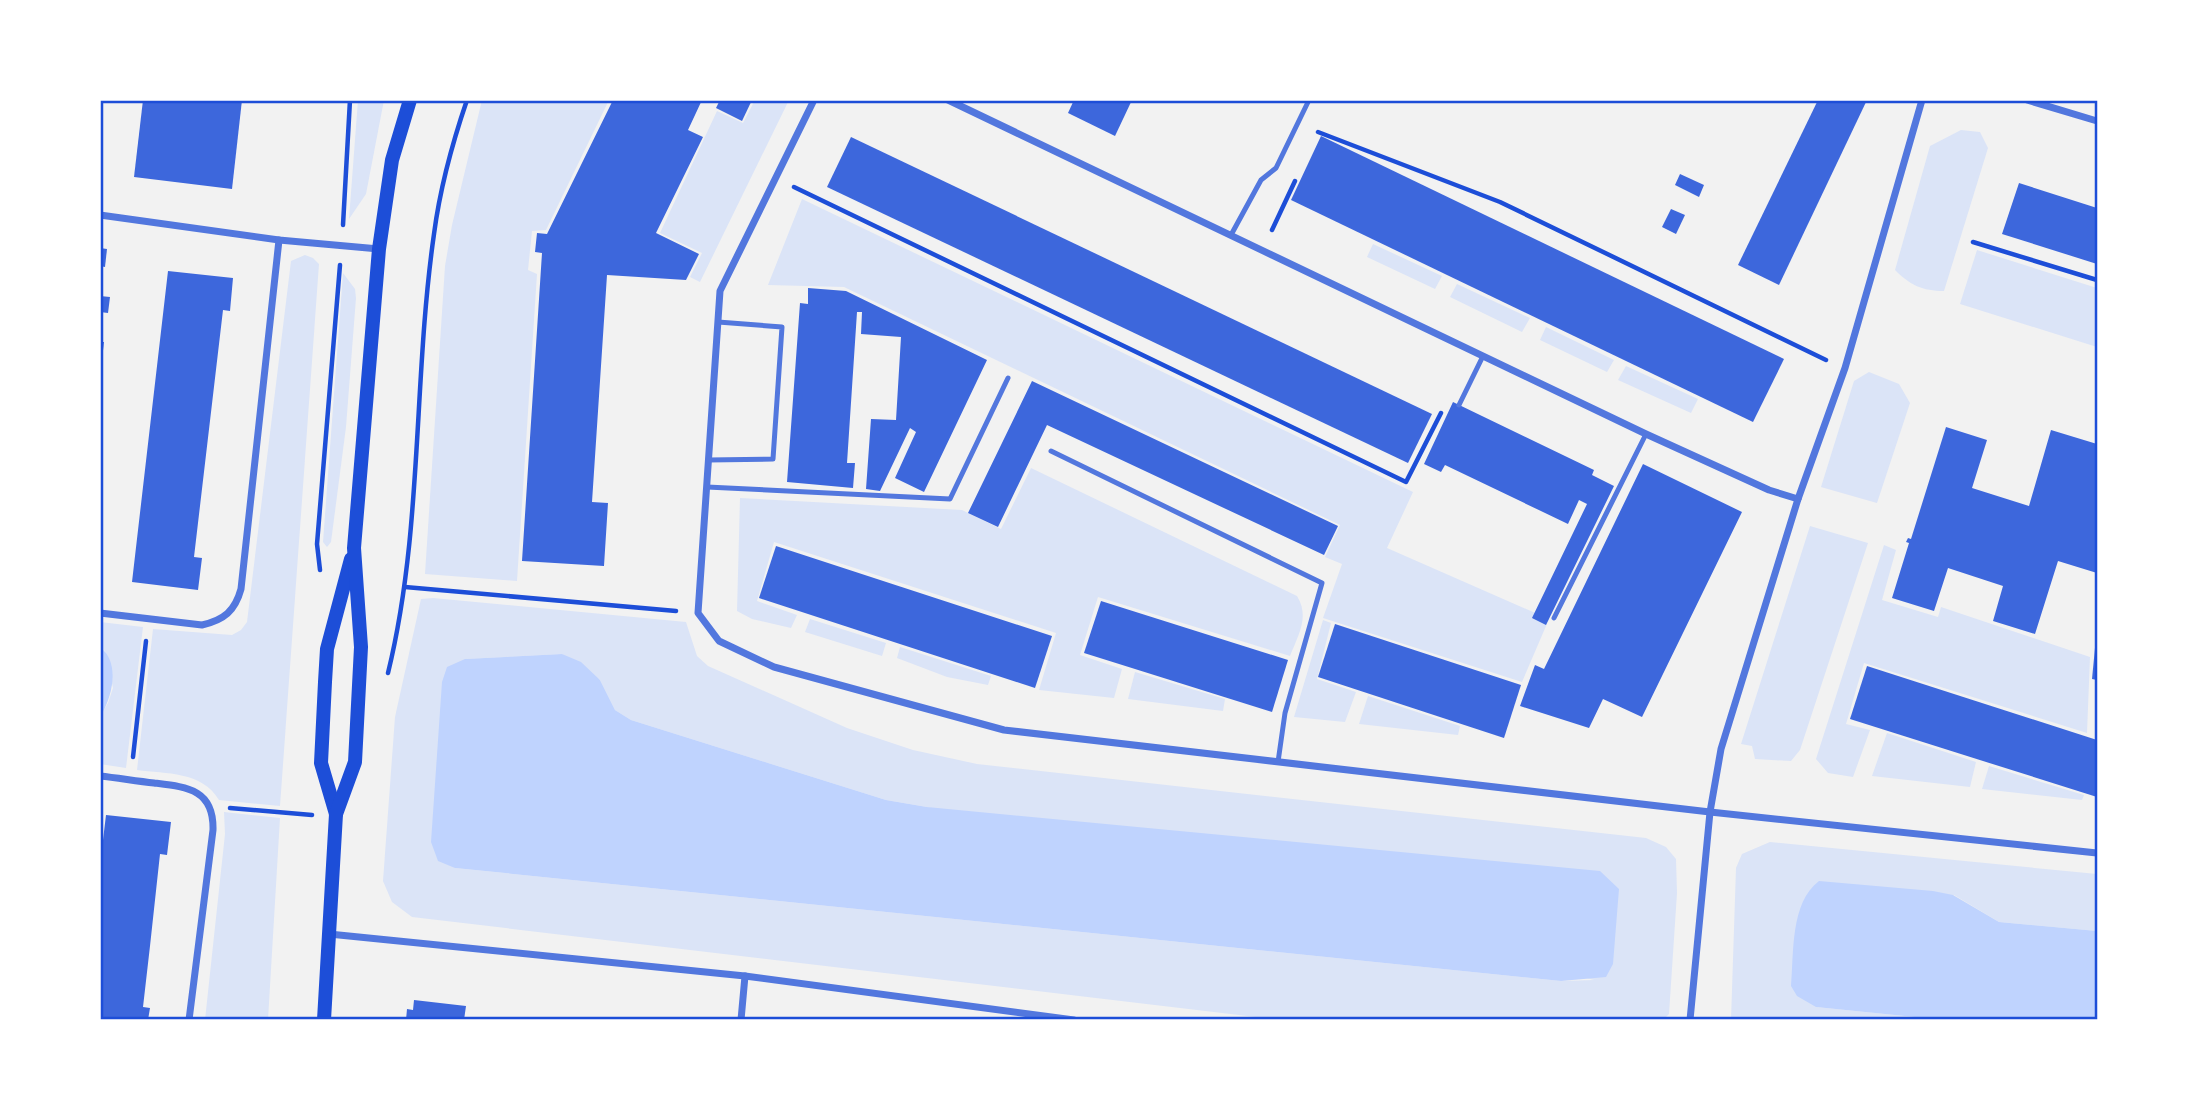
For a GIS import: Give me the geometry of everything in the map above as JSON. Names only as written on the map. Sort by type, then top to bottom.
[{"type":"main road","points":[[324,1020],[336,816],[355,762],[361,648],[355,548],[379,249],[393,160],[410,100]]},
{"type":"main road","points":[[336,816],[321,763],[327,649],[355,548]]},
{"type":"street","points":[[814,100],[720,291],[698,613],[719,641],[774,667],[1004,730],[1710,812],[2097,853]]},
{"type":"street","points":[[948,100],[1646,434],[1769,490],[1798,499]]},
{"type":"street","points":[[1690,1020],[1710,812],[1721,749],[1798,499],[1844,368],[1922,100]]},
{"type":"street","points":[[2027,100],[2097,121]]},
{"type":"street","points":[[100,215],[279,240],[379,249]]},
{"type":"street","points":[[100,613],[202,625],[217,622],[229,614],[237,603],[241,589],[279,240]]},
{"type":"street","points":[[100,776],[187,787],[204,798],[209,806],[213,830],[189,1020]]},
{"type":"street","points":[[329,934],[745,976],[1074,1020]]},
{"type":"street","points":[[741,1020],[745,976]]},
{"type":"lane","points":[[1231,235],[1261,180],[1276,168],[1310,100]]},
{"type":"lane","points":[[708,460],[773,459],[779,380],[782,327],[718,322]]},
{"type":"lane","points":[[1460,405],[1483,356]]},
{"type":"lane","points":[[707,487],[950,499],[1008,378]]},
{"type":"lane","points":[[1554,618],[1646,434]]},
{"type":"lane","points":[[1051,452],[1322,583],[1285,713],[1278,762]]},
{"type":"path","points":[[320,572],[317,544],[341,246],[349,100]]},
{"type":"path","points":[[386,679],[405,587],[434,234],[450,152],[467,100]]},
{"type":"path","points":[[1313,143],[1319,131],[1500,202],[1844,368]]},
{"type":"path","points":[[774,178],[1406,482],[1442,411]]},
{"type":"path","points":[[1263,250],[1296,179]]},
{"type":"path","points":[[1973,242],[2097,280]]},
{"type":"path","points":[[405,587],[698,613]]},
{"type":"path","points":[[130,780],[149,619]]},
{"type":"path","points":[[209,806],[336,816]]},
{"type":"shaded area","points":[[358,100],[384,100],[366,194],[349,219]]},
{"type":"shaded area","points":[[482,100],[609,100],[546,230],[532,231],[528,270],[537,274],[517,581],[425,574],[445,266]]},
{"type":"shaded area","points":[[755,100],[789,100],[700,282],[690,277],[702,253],[660,233],[717,111],[743,123]]},
{"type":"shaded area","points":[[1961,130],[1980,132],[1988,148],[1944,291],[1929,290],[1911,283],[1895,270],[1930,146]]},
{"type":"shaded area","points":[[802,199],[1413,492],[1387,548],[1549,619],[1522,682],[1323,618],[1342,564],[1325,557],[1340,525],[844,287],[768,285]]},
{"type":"shaded area","points":[[1373,244],[1442,276],[1435,289],[1367,257]]},
{"type":"shaded area","points":[[1977,250],[2097,288],[2097,347],[1960,304]]},
{"type":"shaded area","points":[[305,255],[319,264],[280,806],[219,800],[212,791],[193,779],[137,770],[153,629],[232,635],[241,630],[247,622],[291,261]]},
{"type":"shaded area","points":[[343,273],[355,289],[356,298],[346,427],[331,542],[327,547],[323,542]]},
{"type":"shaded area","points":[[1457,284],[1530,318],[1522,332],[1450,297]]},
{"type":"shaded area","points":[[1546,327],[1614,360],[1607,372],[1540,340]]},
{"type":"shaded area","points":[[1626,366],[1698,399],[1691,413],[1618,380]]},
{"type":"shaded area","points":[[1869,372],[1899,384],[1910,403],[1877,503],[1821,487],[1854,381]]},
{"type":"shaded area","points":[[1031,468],[1297,596],[1303,619],[1290,656],[1098,597],[1080,655],[1122,669],[1114,698],[1039,690],[1056,633],[774,542],[757,601],[797,615],[791,628],[752,619],[737,611],[740,498],[962,510],[1001,529]]},
{"type":"shaded area","points":[[1810,526],[1868,543],[1800,750],[1791,761],[1755,759],[1752,746],[1741,744]]},
{"type":"shaded area","points":[[1884,545],[1896,550],[1882,600],[1938,617],[1941,607],[2090,657],[2087,733],[1864,663],[1846,724],[1870,730],[1853,777],[1828,773],[1816,759]]},
{"type":"shaded area","points":[[421,599],[686,622],[697,656],[708,666],[847,728],[913,750],[977,764],[1646,838],[1666,847],[1676,859],[1677,893],[1669,1014],[1663,1020],[1281,1020],[412,917],[392,902],[383,881],[395,717]],"holes":[[[562,654],[600,680],[615,710],[631,720],[886,800],[927,807],[1594,980],[1561,981],[455,868],[465,659]]]},
{"type":"shaded area","points":[[810,619],[886,643],[882,656],[805,632]]},
{"type":"shaded area","points":[[1323,620],[1331,623],[1317,679],[1356,692],[1345,722],[1294,717]]},
{"type":"shaded area","points":[[100,622],[143,627],[126,768],[100,764],[100,717],[113,688],[105,651],[100,647]]},
{"type":"shaded area","points":[[900,647],[991,676],[988,685],[947,677],[897,658]]},
{"type":"shaded area","points":[[1135,672],[1225,699],[1223,711],[1128,699]]},
{"type":"shaded area","points":[[1368,696],[1460,726],[1458,735],[1359,724]]},
{"type":"shaded area","points":[[1887,733],[1976,762],[1970,787],[1872,776]]},
{"type":"shaded area","points":[[1989,766],[2084,795],[2082,800],[1982,789]]},
{"type":"shaded area","points":[[224,812],[280,818],[268,1020],[205,1020],[225,834]]},
{"type":"shaded area","points":[[1770,842],[2097,874],[2097,931],[1999,922],[1954,895],[1816,1007],[1944,1020],[1731,1020],[1736,868],[1742,854]]},
{"type":"water","points":[[100,647],[111,662],[112,681],[108,700],[100,717]]},
{"type":"water","points":[[562,654],[581,662],[600,680],[615,710],[631,720],[886,800],[927,807],[1600,871],[1619,889],[1613,964],[1606,977],[1561,981],[455,868],[438,861],[431,842],[442,682],[447,667],[465,659]]},
{"type":"water","points":[[1819,881],[1933,891],[1953,895],[1999,922],[2097,931],[2097,1020],[1944,1020],[1816,1007],[1797,996],[1791,986],[1798,915],[1810,890]]},
{"type":"building","points":[[143,100],[242,100],[232,189],[134,177]]},
{"type":"building","points":[[613,100],[702,100],[688,130],[703,137],[656,233],[699,254],[686,280],[607,275],[592,502],[608,503],[604,566],[522,561],[542,253],[535,252],[537,233],[547,234]]},
{"type":"building","points":[[720,100],[752,100],[742,121],[716,108]]},
{"type":"building","points":[[1074,100],[1132,100],[1115,136],[1068,113]]},
{"type":"building","points":[[1818,100],[1867,100],[1779,285],[1738,265]]},
{"type":"building","points":[[1321,136],[1784,359],[1753,422],[1291,200]]},
{"type":"building","points":[[851,137],[1432,414],[1408,463],[827,187]]},
{"type":"building","points":[[1680,174],[1704,185],[1699,197],[1675,185]]},
{"type":"building","points":[[2019,183],[2097,208],[2097,264],[2002,234]]},
{"type":"building","points":[[1671,209],[1685,215],[1676,234],[1662,227]]},
{"type":"building","points":[[100,248],[107,249],[105,267],[100,266]]},
{"type":"building","points":[[168,271],[233,278],[230,311],[223,310],[194,557],[202,558],[198,590],[132,582]]},
{"type":"building","points":[[808,288],[846,291],[987,360],[924,492],[895,478],[916,432],[910,428],[880,491],[866,489],[871,419],[896,420],[901,337],[861,334],[862,312],[857,312],[847,463],[855,463],[853,488],[787,482],[800,303],[808,304]]},
{"type":"building","points":[[100,296],[110,297],[108,313],[100,312]]},
{"type":"building","points":[[100,342],[104,342],[101,368],[100,368]]},
{"type":"building","points":[[1032,381],[1338,526],[1324,555],[1047,425],[998,527],[968,513]]},
{"type":"building","points":[[1453,402],[1594,470],[1592,475],[1614,486],[1546,625],[1532,618],[1587,504],[1579,500],[1568,524],[1445,465],[1441,472],[1424,464]]},
{"type":"building","points":[[1946,427],[1987,440],[1972,488],[2029,506],[2051,430],[2097,444],[2097,573],[2058,561],[2035,634],[1993,621],[2003,586],[1948,568],[1934,611],[1892,598],[1909,543],[1906,542],[1908,538],[1911,539]]},
{"type":"building","points":[[1643,464],[1742,512],[1642,717],[1603,699],[1589,728],[1520,706],[1535,665],[1544,669]]},
{"type":"building","points":[[776,546],[1052,636],[1035,688],[759,598]]},
{"type":"building","points":[[1101,601],[1288,660],[1272,712],[1084,653]]},
{"type":"building","points":[[1335,624],[1521,685],[1504,738],[1318,677]]},
{"type":"building","points":[[2097,648],[2097,680],[2092,679]]},
{"type":"building","points":[[1867,666],[2097,740],[2097,797],[1850,719]]},
{"type":"building","points":[[106,815],[171,822],[167,855],[160,854],[143,1007],[150,1008],[148,1020],[100,1020],[100,865]]},
{"type":"building","points":[[414,1000],[466,1006],[464,1020],[406,1020],[407,1009],[413,1010]]}]
